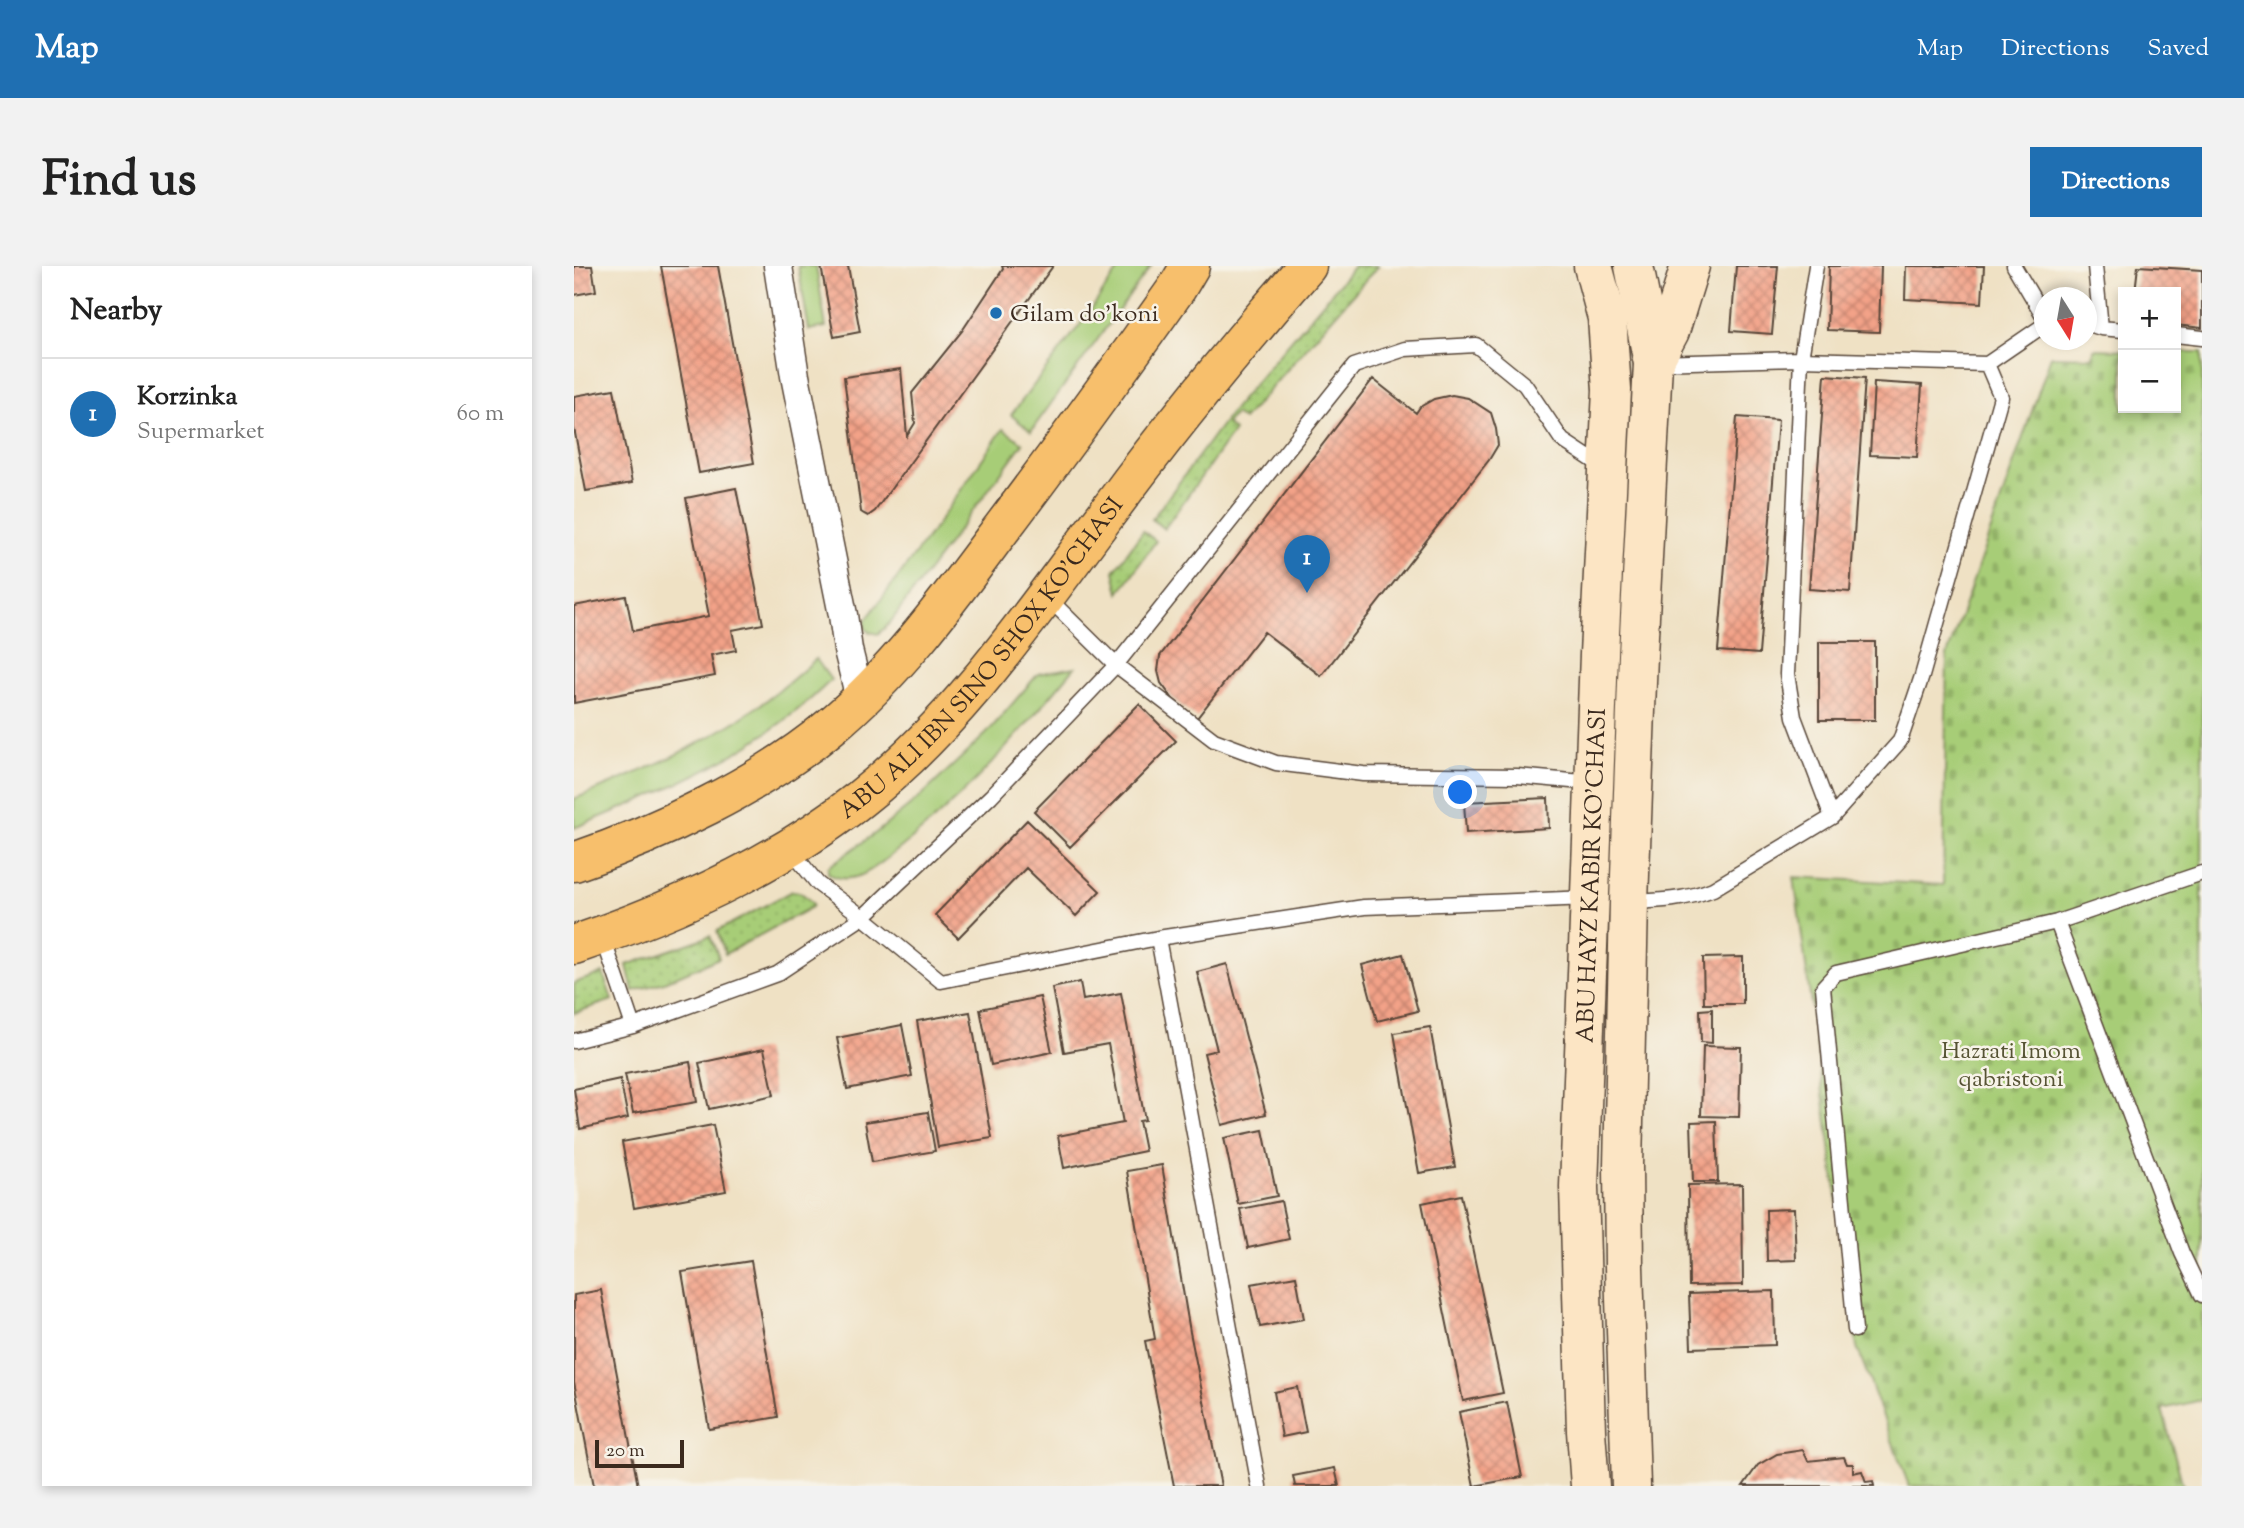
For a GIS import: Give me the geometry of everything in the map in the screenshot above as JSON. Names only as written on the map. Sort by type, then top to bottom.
[{"type":"main road","points":[[574,862],[639,836],[741,786],[830,728],[857,703],[914,642],[965,578],[1056,457],[1190,266]]},
{"type":"main road","name":"ABU ALI IBN SINO SHOX KO'CHASI","points":[[588,940],[663,911],[789,847],[859,800],[899,765],[958,704],[1238,345],[1307,266]]},
{"type":"main road","name":"ABU HAYZ KABIR KO'CHASI","points":[[1591,1486],[1586,1431],[1579,1187],[1612,390],[1603,300],[1593,266]]},
{"type":"main road","name":"ABU HAYZ KABIR KO'CHASI","points":[[1631,1486],[1623,1178],[1638,655],[1653,363],[1634,266]]},
{"type":"main road","points":[[1653,363],[1670,331],[1690,266]]},
{"type":"street","points":[[778,266],[795,376],[843,615],[857,703]]},
{"type":"street","points":[[1599,654],[1607,662],[1619,665],[1630,662],[1638,655]]},
{"type":"lane","points":[[1816,266],[1801,359],[1787,674],[1794,718],[1832,817]]},
{"type":"lane","points":[[2014,266],[2034,299]]},
{"type":"lane","points":[[2095,266],[2095,287]]},
{"type":"lane","points":[[2097,326],[2118,329]]},
{"type":"lane","points":[[1653,363],[1801,359],[1987,364],[2034,332]]},
{"type":"lane","points":[[2181,336],[2202,338]]},
{"type":"lane","points":[[574,1041],[633,1026],[777,974],[863,917],[991,796],[1116,665],[1354,366],[1405,349],[1476,345],[1525,385],[1562,440],[1608,471]]},
{"type":"lane","points":[[1629,902],[1693,897],[1713,889],[1832,817],[1900,741],[1922,676],[2001,397],[1987,364]]},
{"type":"lane","points":[[1045,595],[1116,665],[1214,740],[1276,763],[1363,774],[1517,776],[1594,783]]},
{"type":"lane","points":[[789,847],[818,884],[941,981],[1158,938],[1364,907],[1590,898]]},
{"type":"lane","points":[[1854,1330],[1824,987],[1836,972],[2057,922],[2202,873]]},
{"type":"lane","points":[[2057,922],[2182,1253],[2202,1295]]},
{"type":"lane","points":[[1158,938],[1259,1486]]},
{"type":"lane","points":[[588,940],[633,1026]]},
{"type":"green space","points":[[798,266],[816,266],[826,327],[809,330]]},
{"type":"green space","points":[[1121,266],[1151,266],[1031,431],[1011,415]]},
{"type":"green space","points":[[1354,266],[1378,266],[1243,420],[1235,414],[1226,424],[1234,431],[1164,529],[1152,519],[1235,407]]},
{"type":"green space","name":"Hazrati Imom qabristoni","points":[[2094,350],[2118,350],[2118,413],[2181,413],[2181,352],[2202,352],[2202,1400],[2162,1409],[2183,1486],[1909,1486],[1857,1347],[1794,877],[1943,885],[1947,656],[2051,356],[2093,357]]},
{"type":"green space","points":[[1003,429],[1023,443],[889,624],[878,634],[869,632],[865,628],[865,621],[936,526]]},
{"type":"green space","points":[[1143,531],[1156,541],[1119,593],[1114,571]]},
{"type":"green space","points":[[816,659],[831,680],[774,728],[677,784],[574,828],[574,799],[692,747],[765,702]]},
{"type":"green space","points":[[1075,667],[992,763],[924,829],[864,874],[847,878],[828,873],[828,867],[918,799],[987,733],[1038,674]]},
{"type":"green space","points":[[792,891],[804,895],[813,904],[812,907],[725,954],[717,931]]},
{"type":"green space","points":[[710,936],[719,958],[664,982],[633,991],[627,965]]},
{"type":"green space","points":[[603,973],[612,1000],[574,1013],[574,983]]},
{"type":"building","points":[[574,266],[592,266],[596,291],[574,295]]},
{"type":"building","points":[[661,266],[718,266],[754,463],[699,473]]},
{"type":"building","points":[[821,266],[848,266],[860,332],[834,337]]},
{"type":"building","points":[[1002,266],[1053,266],[875,511],[868,516],[864,514],[861,512],[844,377],[901,369],[907,436],[915,423],[912,393],[962,331],[1003,269]]},
{"type":"building","points":[[1736,266],[1778,266],[1772,334],[1731,331]]},
{"type":"building","points":[[1829,266],[1881,266],[1879,332],[1827,330]]},
{"type":"building","points":[[1906,266],[1984,266],[1982,303],[1905,299]]},
{"type":"building","points":[[2138,266],[2202,270],[2202,328],[2181,326],[2181,287],[2136,287]]},
{"type":"building","points":[[1825,375],[1865,378],[1850,592],[1809,589]]},
{"type":"building","points":[[1373,379],[1416,413],[1420,407],[1434,399],[1452,395],[1468,398],[1491,413],[1498,445],[1321,676],[1264,632],[1197,718],[1173,699],[1161,683],[1158,671],[1160,656]]},
{"type":"building","points":[[1874,382],[1922,385],[1917,457],[1870,455]]},
{"type":"building","points":[[614,389],[632,483],[586,491],[574,428],[574,396]]},
{"type":"building","points":[[1737,417],[1778,420],[1759,654],[1718,651]]},
{"type":"building","points":[[736,488],[763,624],[732,630],[736,650],[711,655],[715,676],[574,703],[574,606],[626,596],[633,631],[709,616],[686,498]]},
{"type":"building","points":[[1819,642],[1875,642],[1875,720],[1819,720]]},
{"type":"building","points":[[1139,704],[1176,741],[1070,847],[1034,811]]},
{"type":"building","points":[[1548,798],[1549,828],[1466,833],[1464,802]]},
{"type":"building","points":[[1027,820],[1100,891],[1076,916],[1026,868],[958,938],[935,915]]},
{"type":"building","points":[[1403,954],[1418,1011],[1377,1021],[1362,965]]},
{"type":"building","points":[[1743,957],[1743,1004],[1704,1004],[1703,958]]},
{"type":"building","points":[[1227,964],[1266,1114],[1222,1125],[1204,1053],[1217,1050],[1197,972]]},
{"type":"building","points":[[1080,982],[1083,1000],[1121,993],[1145,1120],[1139,1121],[1145,1151],[1064,1168],[1058,1136],[1123,1123],[1108,1044],[1064,1052],[1052,988]]},
{"type":"building","points":[[1040,997],[1052,1052],[991,1065],[980,1009]]},
{"type":"building","points":[[1712,1009],[1712,1043],[1701,1042],[1700,1010]]},
{"type":"building","points":[[970,1012],[992,1138],[938,1147],[917,1021]]},
{"type":"building","points":[[902,1025],[912,1076],[847,1089],[837,1038]]},
{"type":"building","points":[[1430,1027],[1455,1167],[1419,1173],[1394,1033]]},
{"type":"building","points":[[1703,1046],[1741,1047],[1739,1117],[1701,1116]]},
{"type":"building","points":[[764,1049],[774,1095],[709,1109],[699,1063]]},
{"type":"building","points":[[690,1062],[697,1102],[633,1113],[625,1074]]},
{"type":"building","points":[[620,1079],[628,1118],[580,1129],[574,1089]]},
{"type":"building","points":[[928,1112],[935,1151],[872,1162],[865,1122]]},
{"type":"building","points":[[1716,1121],[1718,1182],[1693,1182],[1691,1122]]},
{"type":"building","points":[[713,1125],[726,1191],[634,1208],[622,1142]]},
{"type":"building","points":[[1263,1130],[1277,1196],[1238,1204],[1224,1138]]},
{"type":"building","points":[[1162,1165],[1190,1332],[1221,1486],[1174,1486],[1145,1341],[1155,1339],[1127,1171]]},
{"type":"building","points":[[1742,1184],[1743,1285],[1689,1286],[1688,1185]]},
{"type":"building","points":[[1461,1195],[1503,1393],[1463,1401],[1422,1203]]},
{"type":"building","points":[[1281,1201],[1289,1239],[1248,1248],[1240,1209]]},
{"type":"building","points":[[1794,1209],[1796,1260],[1767,1261],[1766,1210]]},
{"type":"building","points":[[751,1261],[778,1417],[709,1429],[682,1272]]},
{"type":"building","points":[[1296,1276],[1304,1319],[1260,1327],[1251,1284]]},
{"type":"building","points":[[601,1290],[638,1486],[594,1486],[574,1382],[574,1295]]},
{"type":"building","points":[[1774,1291],[1775,1345],[1691,1348],[1689,1294]]},
{"type":"building","points":[[1297,1387],[1306,1432],[1282,1437],[1274,1392]]},
{"type":"building","points":[[1507,1402],[1522,1477],[1474,1486],[1459,1412]]},
{"type":"building","points":[[1803,1450],[1808,1461],[1844,1457],[1847,1464],[1853,1464],[1853,1473],[1862,1471],[1866,1482],[1873,1481],[1874,1486],[1743,1486],[1758,1465],[1777,1454]]},
{"type":"building","points":[[1335,1468],[1339,1486],[1295,1486],[1293,1476]]},
{"type":"place","name":"Gilam do'koni","points":[[996,313]]},
{"type":"place","name":"Korzinka","points":[[1307,593]]}]
